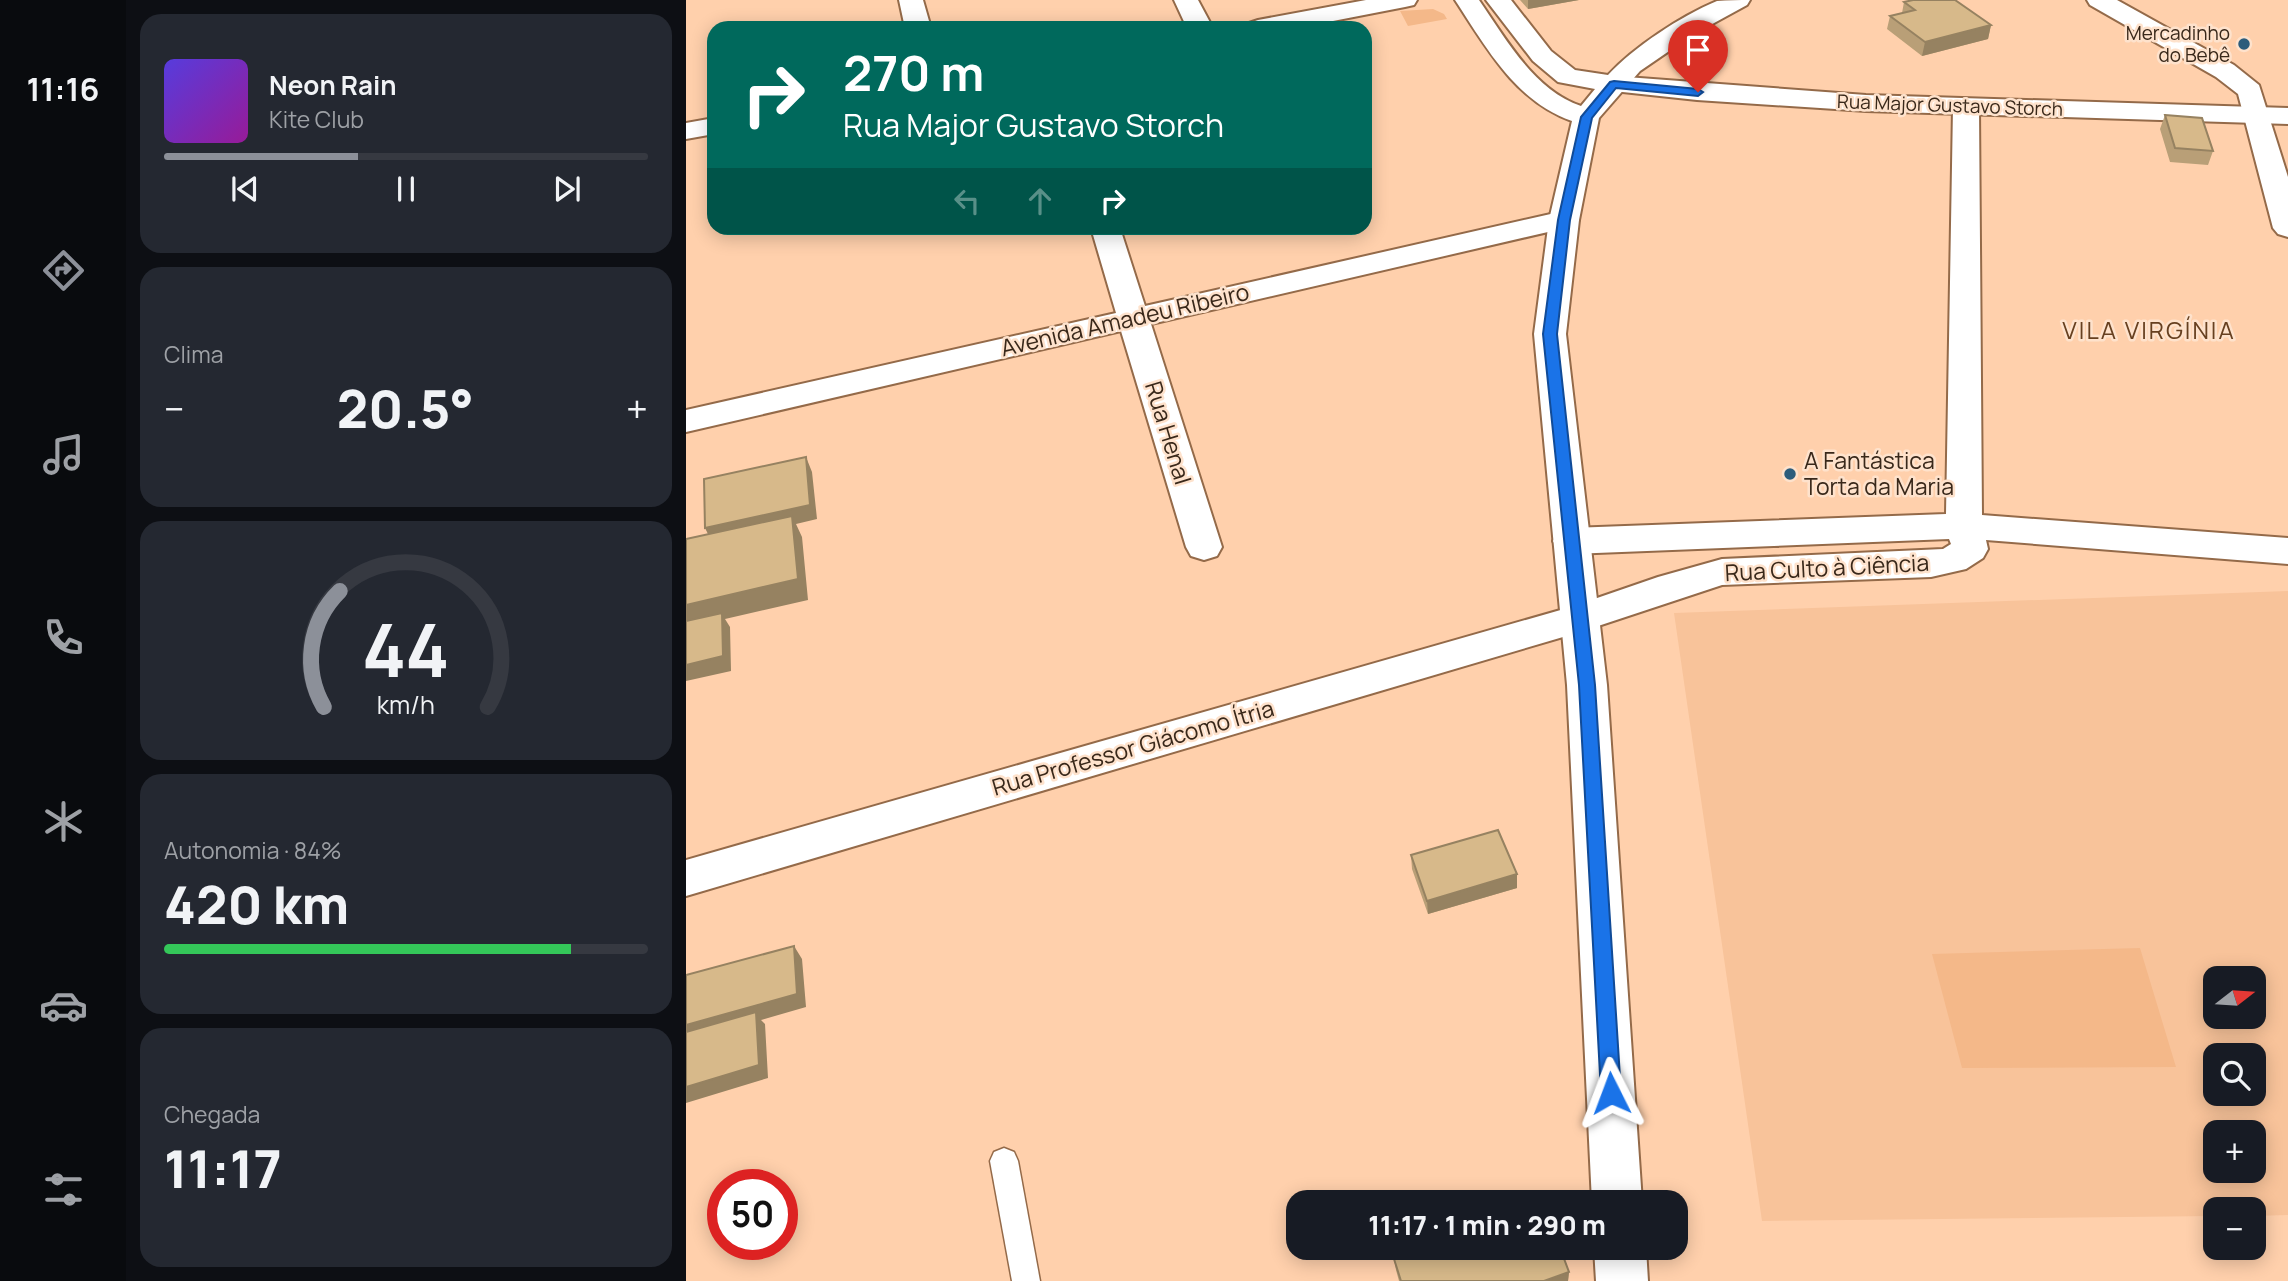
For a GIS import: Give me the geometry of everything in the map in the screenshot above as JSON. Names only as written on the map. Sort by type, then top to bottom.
[{"type":"street","points":[[911,0],[916,21]]},
{"type":"street","points":[[1186,0],[1196,21]]},
{"type":"street","points":[[1295,21],[1405,0]]},
{"type":"street","points":[[1467,0],[1512,65],[1542,97],[1569,113],[1586,117]]},
{"type":"street","name":"Rua Major Gustavo Storch","points":[[1498,0],[1542,56],[1567,76],[1614,85],[1671,91],[1966,108],[2288,116]]},
{"type":"street","points":[[1616,1190],[1587,685],[1550,334],[1564,220],[1586,117],[1631,66],[1685,29],[1738,0]]},
{"type":"street","points":[[2099,0],[2225,71],[2250,90],[2288,228]]},
{"type":"street","points":[[1964,526],[1966,108]]},
{"type":"street","points":[[686,131],[707,127]]},
{"type":"street","name":"Avenida Amadeu Ribeiro","points":[[686,421],[1564,220]]},
{"type":"street","name":"Rua Henal","points":[[1107,235],[1203,547]]},
{"type":"street","name":"Rua Culto à Ciência","points":[[1580,618],[1671,586],[1722,572],[1931,564],[1953,560],[1970,548],[1964,526]]},
{"type":"street","name":"Rua Culto à Ciência","points":[[1571,541],[1964,526],[2288,551]]},
{"type":"street","name":"Rua Professor Giácomo Ítria","points":[[686,878],[1580,618]]},
{"type":"street","points":[[1621,1260],[1622,1281]]},
{"type":"lane","points":[[1004,1161],[1026,1281]]},
{"type":"shaded area","points":[[1433,9],[1444,14],[1447,19],[1408,26],[1400,11]]},
{"type":"shaded area","points":[[2288,591],[2288,1215],[2266,1216],[2266,1197],[2203,1197],[2203,1216],[1762,1221],[1674,613]]},
{"type":"shaded area","points":[[2140,948],[2176,1067],[1962,1068],[1932,954]]},
{"type":"building","points":[[1955,0],[1991,25],[1925,42],[1890,16],[1915,10],[1904,2]]},
{"type":"building","points":[[2165,115],[2202,118],[2213,151],[2175,148]]},
{"type":"building","points":[[806,457],[810,505],[705,528],[704,479]]},
{"type":"building","points":[[792,516],[798,579],[686,605],[686,539]]},
{"type":"building","points":[[722,613],[723,656],[686,665],[686,621]]},
{"type":"building","points":[[1498,830],[1517,874],[1427,901],[1411,855]]},
{"type":"building","points":[[794,946],[797,994],[686,1025],[686,975]]},
{"type":"building","points":[[756,1012],[759,1065],[686,1087],[686,1032]]},
{"type":"building","points":[[1394,1260],[1564,1260],[1569,1272],[1544,1281],[1401,1281]]},
{"type":"place","name":"Mercadinho do Bebê","points":[[2244,44]]},
{"type":"place","name":"A Fantástica Torta da Maria","points":[[1790,474]]},
{"type":"district","name":"VILA VIRGÍNIA","points":[[2149,331]]},
{"type":"route","points":[[1611,1093],[1587,685],[1550,334],[1564,220],[1586,117],[1614,85],[1698,92]]}]
